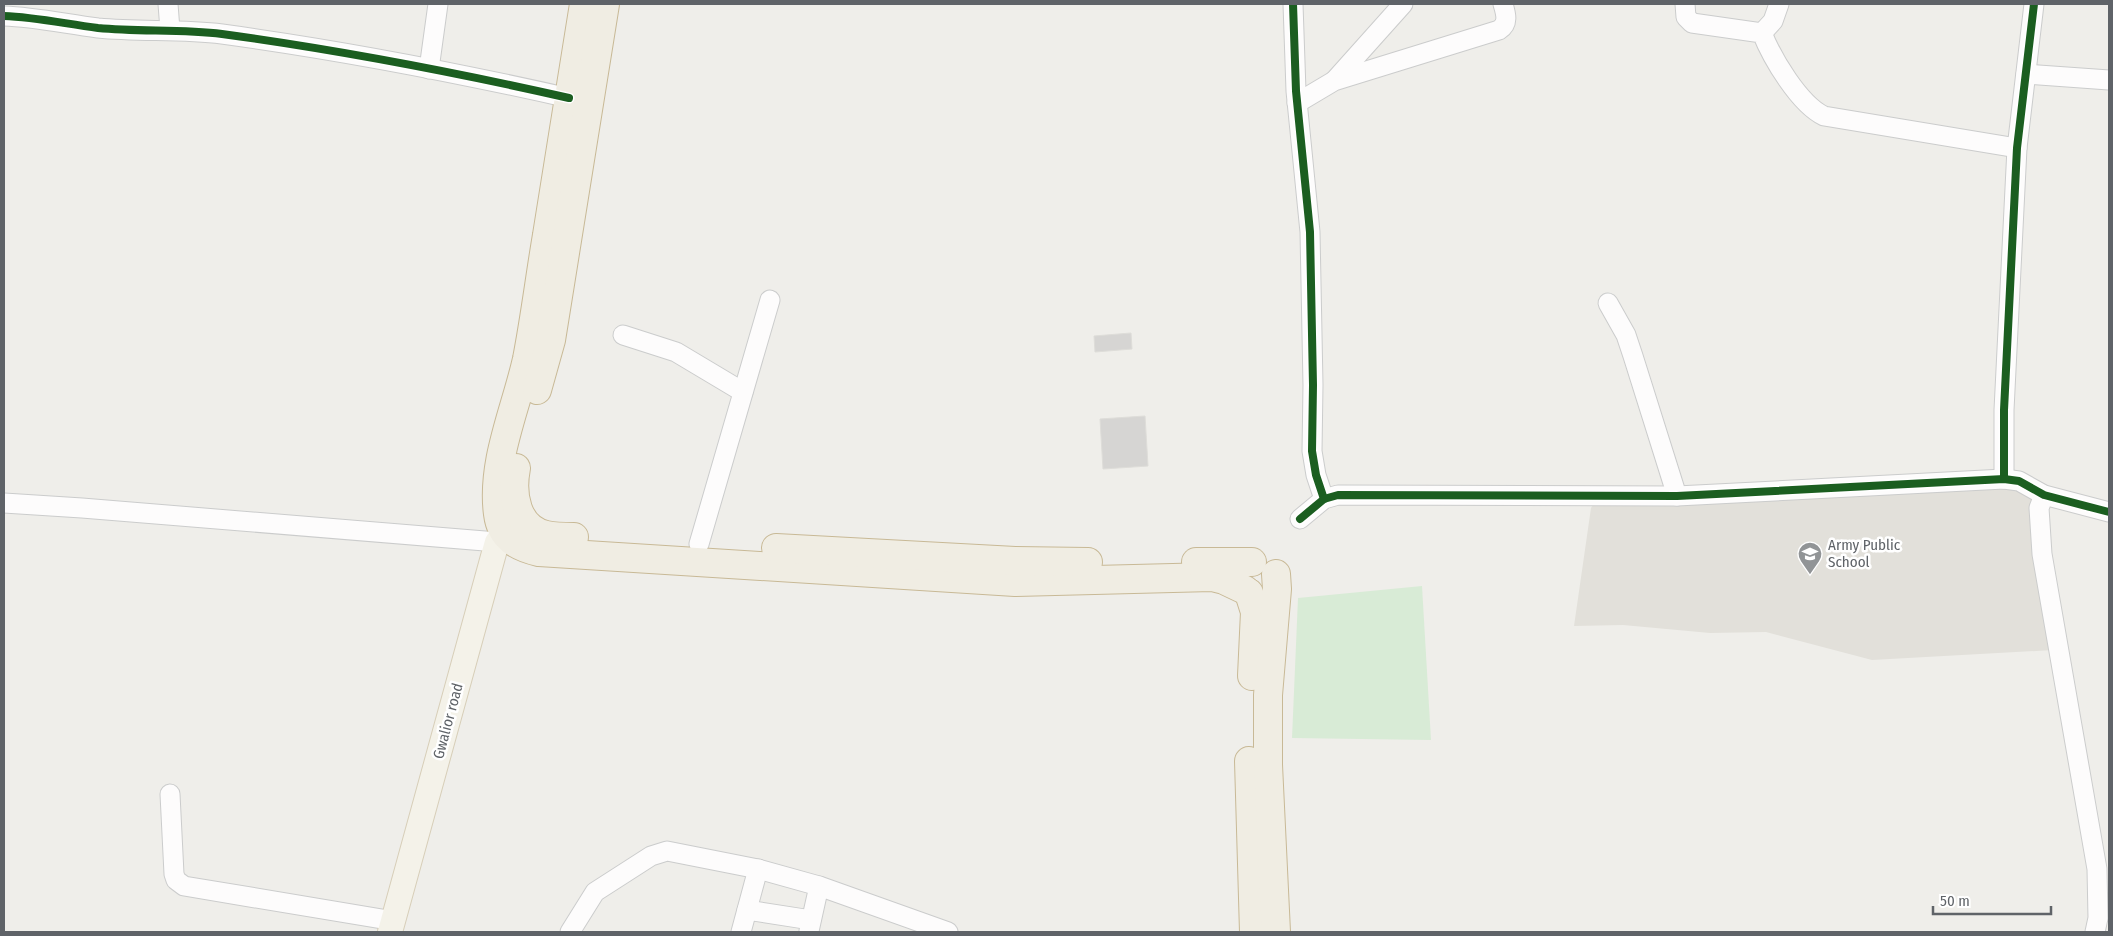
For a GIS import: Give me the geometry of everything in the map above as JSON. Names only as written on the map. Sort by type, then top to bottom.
[{"type":"highway","points":[[584,4],[527,358],[499,467],[496,493],[498,516],[512,541],[523,548],[539,552],[1015,582],[1212,577],[1224,580],[1247,591]]},
{"type":"highway","points":[[508,532],[518,511],[516,502],[516,471],[551,340],[605,4]]},
{"type":"highway","points":[[508,532],[532,529],[548,536],[1015,561],[1264,568]]},
{"type":"highway","points":[[1254,932],[1249,763],[1255,612],[1241,580],[1244,570],[1264,568]]},
{"type":"highway","points":[[1264,568],[1277,589],[1268,695],[1268,757],[1276,932]]},
{"type":"main road","name":"Gwalior road","points":[[392,927],[508,532]]},
{"type":"street","points":[[168,4],[170,30]]},
{"type":"street","points":[[429,69],[438,4]]},
{"type":"street","points":[[1293,4],[1297,103],[1310,232],[1313,385],[1312,451],[1316,475],[1324,499]]},
{"type":"street","points":[[1334,81],[1403,4]]},
{"type":"street","points":[[1297,103],[1334,81],[1499,30],[1504,27],[1506,21],[1503,4]]},
{"type":"street","points":[[1685,4],[1686,17],[1692,24],[1762,33]]},
{"type":"street","points":[[1762,33],[1773,21],[1779,4]]},
{"type":"street","points":[[2004,479],[2004,410],[2016,148],[2034,4]]},
{"type":"street","points":[[4,16],[97,28],[170,30],[222,34],[484,79],[568,98]]},
{"type":"street","points":[[1762,33],[1780,70],[1814,110],[1824,116],[2016,148]]},
{"type":"street","points":[[2026,74],[2109,80]]},
{"type":"street","points":[[699,544],[770,300]]},
{"type":"street","points":[[1608,303],[1626,335],[1634,356],[1677,496]]},
{"type":"street","points":[[623,334],[676,352],[743,392]]},
{"type":"street","points":[[1300,519],[1324,499],[1338,495],[1677,496],[2004,479],[2018,481],[2044,495],[2109,512]]},
{"type":"street","points":[[2044,495],[2039,508],[2042,554],[2103,887],[2095,932]]},
{"type":"street","points":[[4,503],[508,532]]},
{"type":"street","points":[[170,794],[174,874],[176,880],[184,886],[392,927]]},
{"type":"street","points":[[570,932],[595,892],[659,852],[681,853],[758,869],[819,886],[948,932]]},
{"type":"street","points":[[742,932],[758,869]]},
{"type":"street","points":[[747,910],[810,926],[819,886]]},
{"type":"shaded area","name":"Army Public School","points":[[2018,483],[2031,493],[2037,515],[2053,650],[1872,660],[1766,632],[1710,633],[1623,625],[1574,626],[1591,508],[1596,500]]},
{"type":"green space","points":[[1422,586],[1431,740],[1292,738],[1298,598]]},
{"type":"building","points":[[1131,333],[1132,349],[1095,352],[1094,336]]},
{"type":"building","points":[[1145,416],[1148,466],[1103,469],[1100,419]]},
{"type":"cycle path","points":[[1293,4],[1296,91],[1310,232],[1313,385],[1312,451],[1316,475],[1324,499]]},
{"type":"cycle path","points":[[2004,479],[2004,410],[2017,148],[2034,4]]},
{"type":"cycle path","points":[[4,16],[98,28],[207,32],[266,40],[396,62],[569,98]]},
{"type":"cycle path","points":[[1300,519],[1324,499],[1338,495],[1677,496],[2004,479],[2019,481],[2044,495],[2109,512]]},
{"type":"place","name":"Army Public School","points":[[1810,575]]}]
